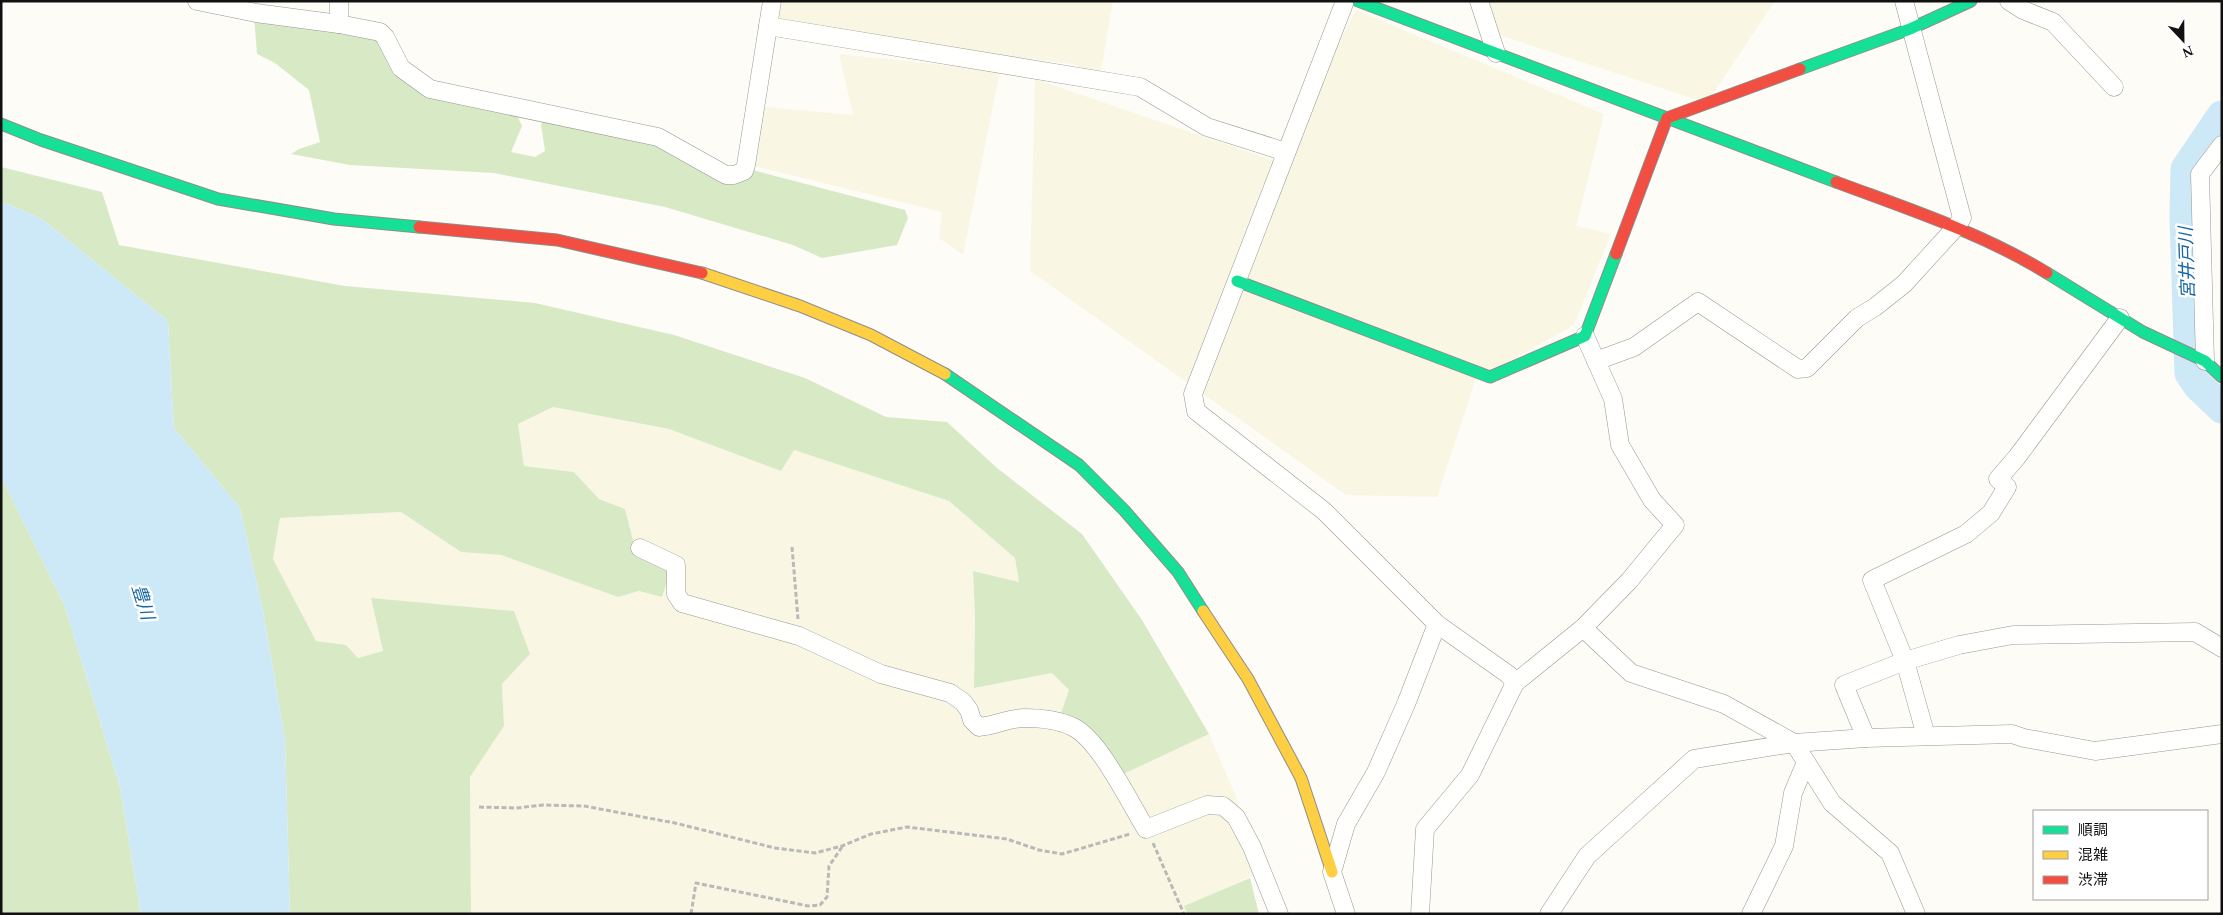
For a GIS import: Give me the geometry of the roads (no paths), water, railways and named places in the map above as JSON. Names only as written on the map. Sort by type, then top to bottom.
[{"type":"street","points":[[197,1],[256,13],[339,24],[380,32],[386,37],[401,68],[430,89],[658,138],[726,175],[734,175],[744,171],[746,165],[772,1]]},
{"type":"street","points":[[339,1],[339,24]]},
{"type":"street","points":[[1345,1],[1193,394],[1196,411],[1324,511],[1437,624],[1509,675],[1515,683]]},
{"type":"street","points":[[1358,1],[1956,227],[2023,258],[2142,332],[2203,361],[2222,377]]},
{"type":"street","points":[[1478,1],[1496,53]]},
{"type":"street","points":[[1596,360],[1634,348],[1698,302],[1798,369],[1807,368],[1857,318],[1876,307],[1904,284],[1956,227],[1962,218],[1904,1]]},
{"type":"street","points":[[1420,914],[1425,828],[1470,775],[1515,683],[1584,628],[1629,581],[1675,525],[1652,500],[1620,445],[1614,398],[1585,336],[1667,118],[1910,29],[1971,1]]},
{"type":"street","points":[[2010,1],[2023,10],[2053,22],[2114,87]]},
{"type":"street","points":[[768,26],[1140,87],[1207,127],[1286,152]]},
{"type":"street","points":[[1,124],[41,140],[218,200],[334,219],[557,240],[690,269],[800,306],[871,334],[954,379],[1079,465],[1124,510],[1178,572],[1248,678],[1302,778],[1346,914]]},
{"type":"street","points":[[2203,361],[2200,174],[2222,145]]},
{"type":"street","points":[[1237,281],[1490,378],[1585,336]]},
{"type":"street","points":[[1926,736],[1905,661],[1872,580],[1966,534],[1991,513],[2008,487],[1998,480],[2017,458],[2120,318]]},
{"type":"street","points":[[640,548],[676,565],[676,594],[682,603],[799,636],[881,674],[950,693],[963,702],[972,720],[979,727],[993,726],[1022,718],[1048,720],[1074,727],[1091,741],[1146,829],[1207,806],[1223,806],[1236,817],[1252,847],[1279,914]]},
{"type":"street","points":[[1332,872],[1346,824],[1376,772],[1406,704],[1437,624]]},
{"type":"street","points":[[1584,628],[1631,673],[1724,704],[1794,743],[1832,803],[1890,853],[1916,914]]},
{"type":"street","points":[[1866,738],[1844,686],[1905,661],[1959,645],[2013,635],[2196,632],[2222,648]]},
{"type":"street","points":[[1551,913],[1587,856],[1694,759],[1794,743],[1866,738],[2012,734],[2024,738],[2095,751],[2222,734]]},
{"type":"street","points":[[1751,914],[1784,846],[1794,793],[1806,762]]},
{"type":"water","name":"豊川","points":[[1,201],[42,219],[168,321],[174,428],[240,508],[263,611],[285,739],[290,914],[141,914],[120,787],[64,604],[1,477]]},
{"type":"waterway","name":"宮井戸川","points":[[2222,116],[2186,169],[2185,216],[2190,373],[2198,385],[2222,408]]}]
